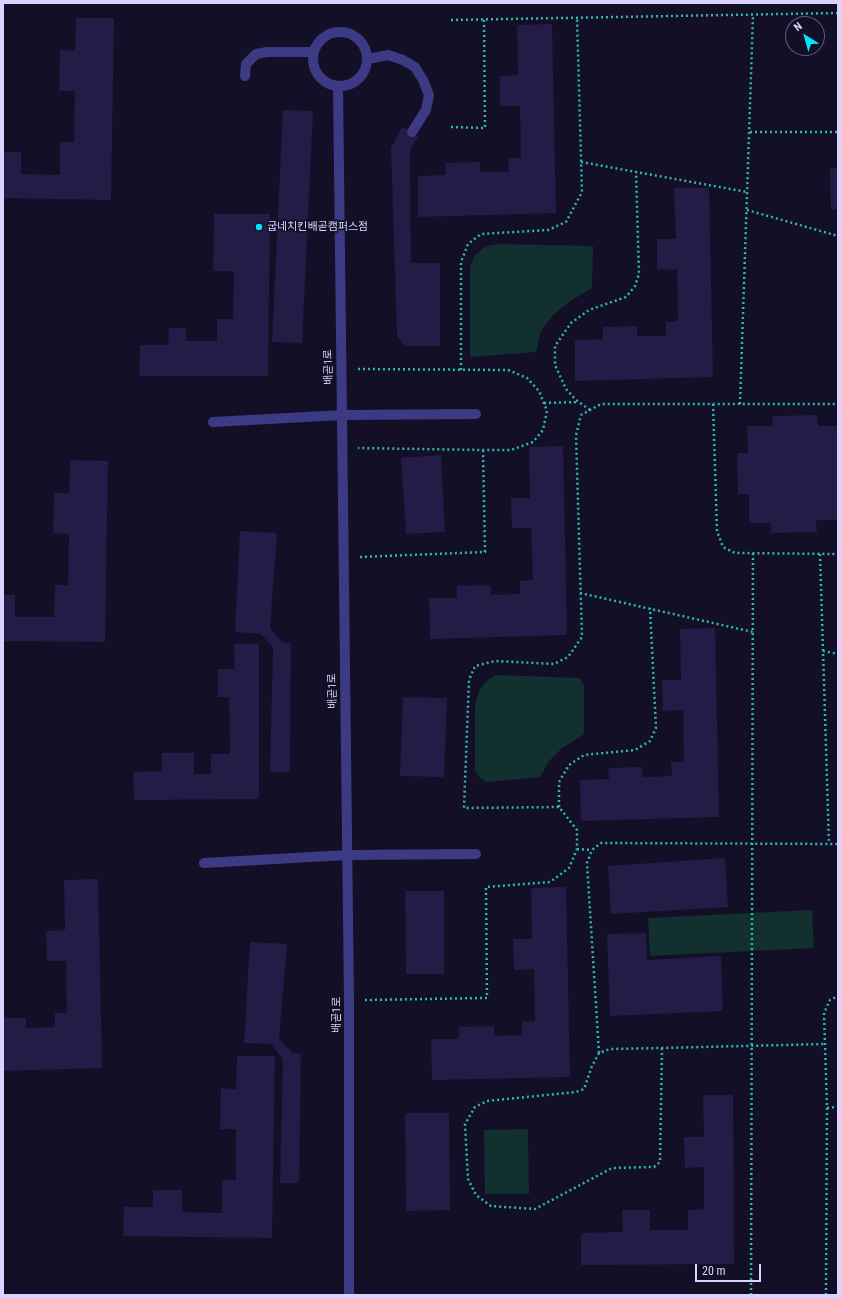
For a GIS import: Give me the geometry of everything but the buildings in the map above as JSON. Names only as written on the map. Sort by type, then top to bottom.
[{"type":"lane","points":[[337,32],[346,32],[355,36],[362,42],[368,59],[362,76],[347,86],[338,87],[322,80],[316,73],[313,64],[314,52],[321,40],[328,34],[337,32]]},
{"type":"lane","points":[[244,76],[246,64],[256,54],[267,52],[314,52]]},
{"type":"lane","points":[[368,59],[388,55],[403,60],[415,67],[423,80],[429,95],[426,110],[412,132]]},
{"type":"lane","name":"배곧1로","points":[[338,87],[349,1000],[349,1295]]},
{"type":"lane","points":[[213,422],[342,415],[476,414]]},
{"type":"lane","points":[[204,863],[347,855],[476,854]]},
{"type":"path","points":[[451,20],[838,13]]},
{"type":"path","points":[[740,404],[753,15]]},
{"type":"path","points":[[461,370],[461,262],[468,244],[481,234],[548,230],[566,222],[582,192],[577,18]]},
{"type":"path","points":[[451,127],[485,128],[484,19]]},
{"type":"path","points":[[750,132],[838,132]]},
{"type":"path","points":[[581,162],[747,192]]},
{"type":"path","points":[[590,410],[579,402],[566,389],[555,365],[555,346],[571,323],[589,310],[626,297],[635,286],[639,274],[636,172]]},
{"type":"path","points":[[747,210],[838,236]]},
{"type":"path","points":[[544,403],[579,402]]},
{"type":"path","points":[[559,808],[464,808],[469,680],[475,666],[496,661],[554,664],[568,657],[582,637],[576,435],[581,415],[601,404],[838,404]]},
{"type":"path","points":[[713,404],[717,531],[722,547],[734,553],[838,554]]},
{"type":"path","points":[[344,558],[485,552],[483,450]]},
{"type":"path","points":[[751,1295],[753,554]]},
{"type":"path","points":[[820,554],[829,844]]},
{"type":"path","points":[[580,592],[753,632]]},
{"type":"path","points":[[349,1000],[486,998],[486,887],[550,882],[569,868],[577,849],[577,830],[559,808],[559,782],[569,765],[584,755],[635,750],[650,741],[656,728],[650,608]]},
{"type":"path","points":[[823,651],[838,654]]},
{"type":"path","points":[[662,1048],[660,1162],[654,1167],[612,1168],[535,1209],[491,1206],[476,1195],[468,1179],[465,1124],[475,1107],[487,1101],[576,1092],[584,1089],[592,1066],[599,1053],[588,863],[592,850],[601,843],[838,844]]},
{"type":"path","points":[[577,849],[592,850]]},
{"type":"path","points":[[826,1295],[827,1108],[824,1013],[830,1000],[838,996]]},
{"type":"path","points":[[599,1053],[610,1049],[825,1044]]},
{"type":"path","points":[[827,1108],[838,1108]]},
{"type":"green space","points":[[499,244],[593,246],[592,288],[572,300],[553,315],[541,331],[536,352],[470,357],[470,266],[475,255],[486,246]]},
{"type":"green space","points":[[496,675],[580,678],[584,686],[584,734],[561,749],[549,761],[540,777],[487,782],[480,778],[475,770],[475,705],[480,689],[488,680]]},
{"type":"green space","points":[[812,910],[814,948],[650,956],[648,918]]},
{"type":"green space","points":[[528,1129],[529,1194],[485,1194],[484,1130]]},
{"type":"place","name":"굽네치킨배곧캠퍼스점","points":[[259,227]]}]
